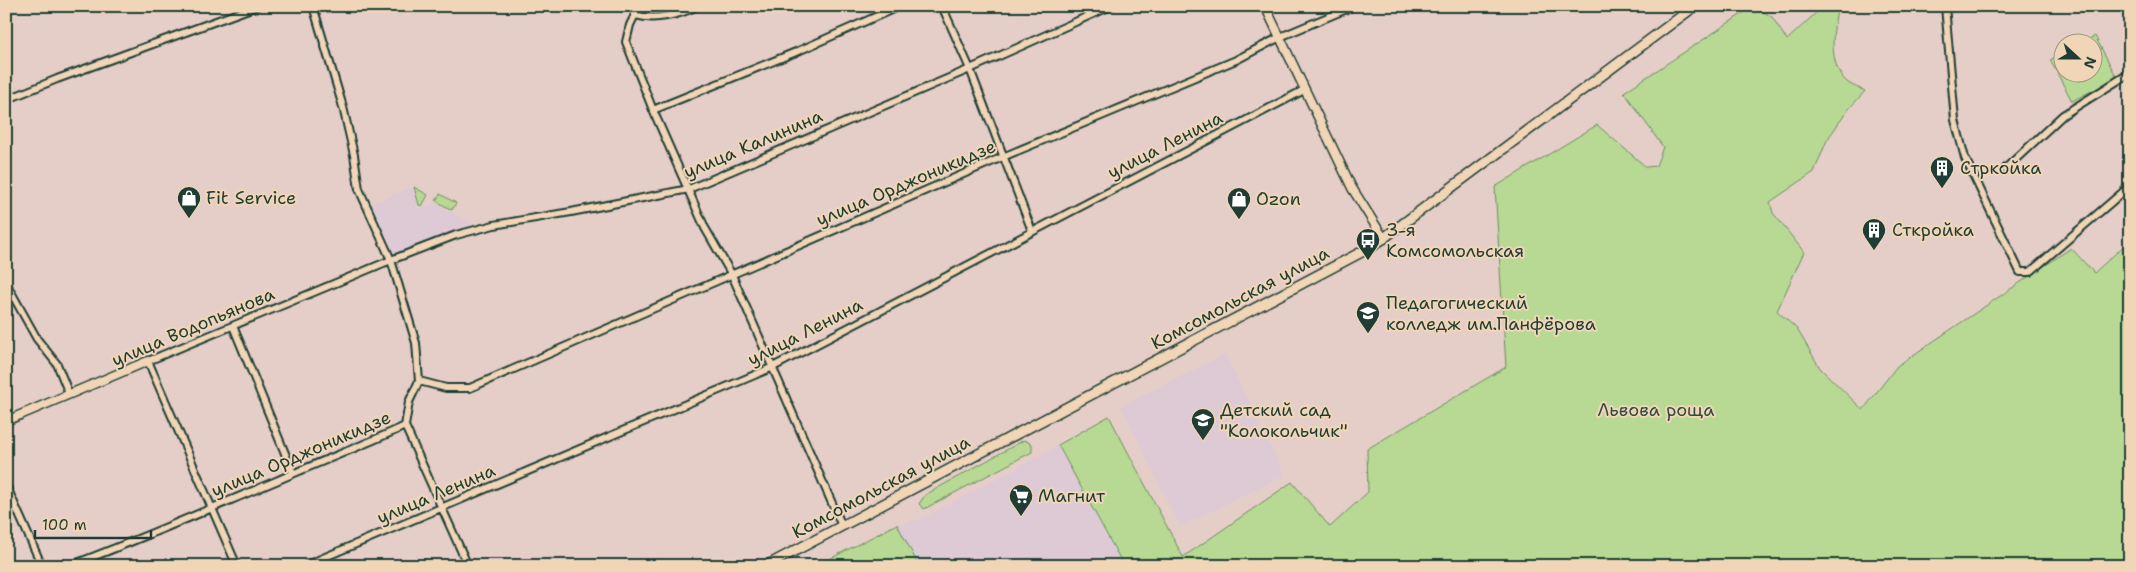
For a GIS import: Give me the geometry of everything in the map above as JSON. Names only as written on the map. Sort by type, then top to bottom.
[{"type":"main road","name":"Комсомольская улица","points":[[766,566],[1384,239],[1695,6]]},
{"type":"street","points":[[6,100],[57,79],[257,6]]},
{"type":"street","points":[[313,6],[343,107],[354,155],[359,189],[391,260],[416,343],[419,380],[409,402],[405,426],[468,566]]},
{"type":"street","points":[[633,6],[635,15],[630,25],[626,42],[653,110],[705,228],[732,275],[771,368],[842,526]]},
{"type":"street","points":[[635,15],[644,18],[680,14],[697,6]]},
{"type":"street","points":[[653,110],[796,52],[900,6]]},
{"type":"street","points":[[942,6],[1005,156],[1032,231]]},
{"type":"street","name":"улица Калинина","points":[[391,260],[456,235],[494,225],[688,189],[970,69],[1111,6]]},
{"type":"street","points":[[1265,6],[1352,188],[1384,239]]},
{"type":"street","name":"улица Орджоникидзе","points":[[419,380],[446,388],[470,388],[1005,156],[1236,60],[1280,37],[1354,6]]},
{"type":"street","points":[[1944,6],[1955,120],[1965,158],[2020,272],[2030,272],[2130,186]]},
{"type":"street","points":[[2005,169],[2063,115],[2130,73]]},
{"type":"street","name":"улица Ленина","points":[[304,566],[771,368],[1304,90]]},
{"type":"street","name":"улица Водопьянова","points":[[6,421],[391,260]]},
{"type":"street","points":[[6,282],[37,339],[57,364],[69,394]]},
{"type":"street","points":[[233,326],[293,474]]},
{"type":"street","points":[[148,361],[237,566]]},
{"type":"street","name":"улица Орджоникидзе","points":[[69,566],[124,546],[293,474],[355,450],[405,426]]},
{"type":"street","points":[[6,485],[42,566]]},
{"type":"shaded area","points":[[412,187],[419,208],[436,203],[473,224],[392,255],[369,204]]},
{"type":"shaded area","name":"Детский сад \"Колокольчик\"","points":[[1225,354],[1285,475],[1180,527],[1121,406]]},
{"type":"shaded area","points":[[1058,445],[1124,566],[919,566],[897,524],[923,518]]},
{"type":"green space","name":"Львова роща","points":[[1754,6],[1772,17],[1787,40],[1818,11],[1819,6],[1838,6],[1833,35],[1836,66],[1847,82],[1865,91],[1848,110],[1827,140],[1814,172],[1770,202],[1773,213],[1804,252],[1777,311],[1797,329],[1820,368],[1863,410],[1897,366],[2071,248],[2094,273],[2127,243],[2130,248],[2130,566],[1124,566],[1058,445],[1109,416],[1183,557],[1292,482],[1330,527],[1368,492],[1367,449],[1506,367],[1495,187],[1597,125],[1646,167],[1656,166],[1663,147],[1624,92]]},
{"type":"green space","points":[[2104,53],[2117,78],[2072,101],[2062,82],[2104,82]]},
{"type":"green space","points":[[2054,58],[2054,67],[2050,60]]},
{"type":"green space","points":[[414,187],[428,195],[422,206],[419,205]]},
{"type":"green space","points":[[440,194],[456,203],[452,210],[436,201]]},
{"type":"green space","points":[[1024,440],[1032,444],[1032,452],[924,509],[919,504],[925,495]]},
{"type":"green space","points":[[897,524],[919,566],[816,566]]},
{"type":"place","name":"Стркойка","points":[[1942,189]]},
{"type":"place","name":"Fit Service","points":[[189,219]]},
{"type":"place","name":"Ozon","points":[[1239,220]]},
{"type":"place","name":"Сткройка","points":[[1874,251]]},
{"type":"place","name":"3-я Комсомольская","points":[[1368,261]]},
{"type":"place","name":"Педагогический колледж им.Панфёрова","points":[[1368,334]]},
{"type":"place","name":"Детский сад \"Колокольчик\"","points":[[1203,441]]},
{"type":"place","name":"Магнит","points":[[1021,517]]}]
